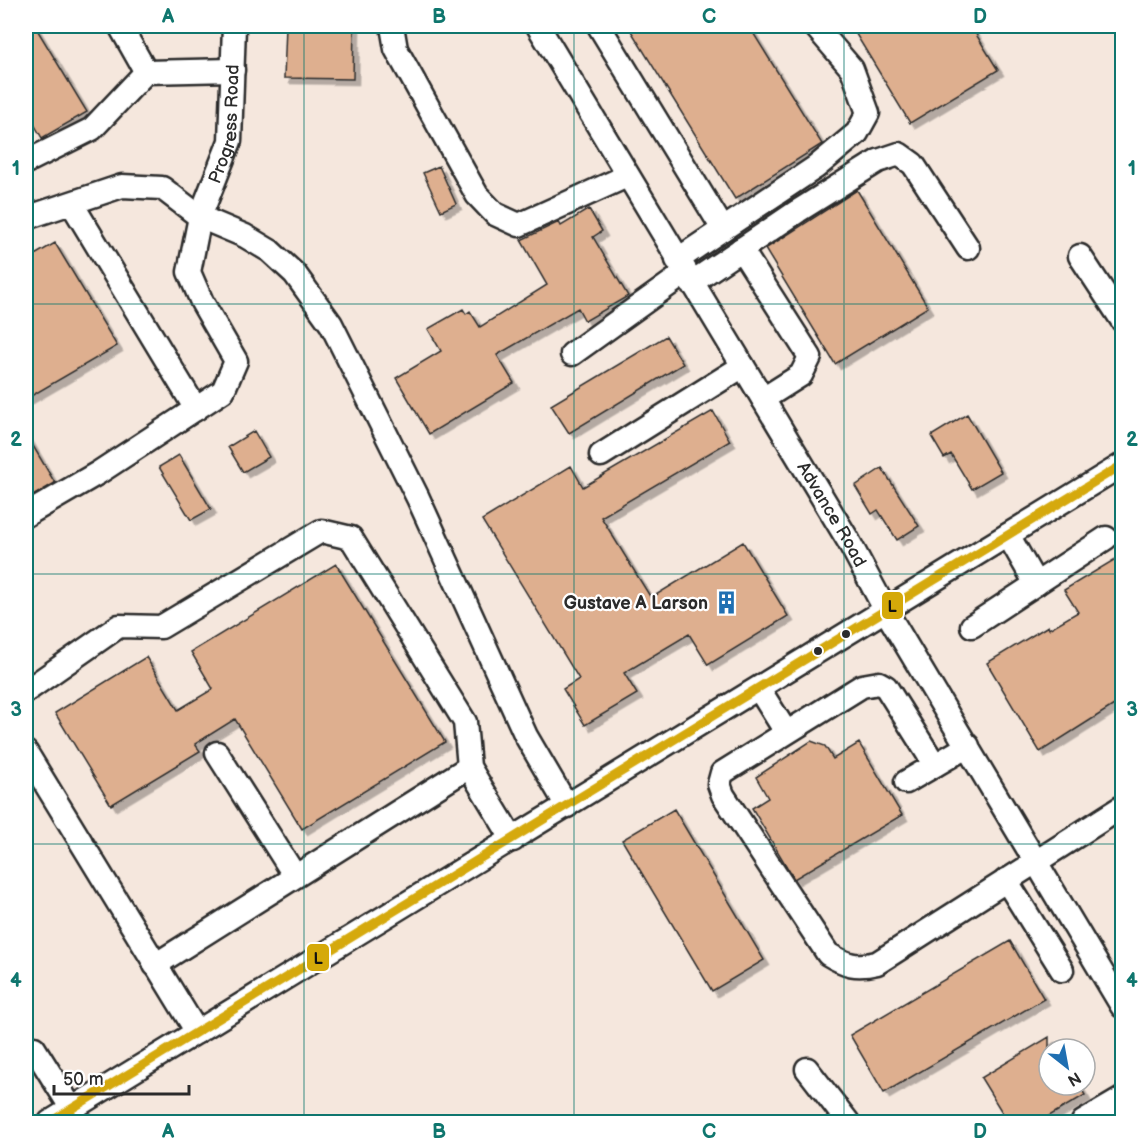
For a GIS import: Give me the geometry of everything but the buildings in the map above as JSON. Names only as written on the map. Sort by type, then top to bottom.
[{"type":"street","points":[[120,26],[146,72]]},
{"type":"street","name":"Progress Road","points":[[196,409],[223,391],[236,361],[202,302],[189,272],[200,217],[230,141],[234,26]]},
{"type":"street","points":[[392,26],[396,49],[477,195],[495,214],[519,225],[627,176]]},
{"type":"street","name":"Advance Road","points":[[538,26],[684,272],[848,540],[886,611],[1122,1006]]},
{"type":"street","points":[[599,26],[723,230]]},
{"type":"street","points":[[573,354],[684,272],[723,230],[816,167],[857,133],[868,113],[852,69],[815,26]]},
{"type":"street","points":[[26,162],[92,129],[146,72],[233,70]]},
{"type":"street","points":[[684,272],[741,249],[878,161],[899,154],[914,164],[968,248]]},
{"type":"street","points":[[26,219],[122,186],[162,188],[200,217],[245,236],[270,251],[295,274],[331,324],[418,498],[526,736],[567,806]]},
{"type":"street","points":[[26,515],[99,473],[196,409],[72,204]]},
{"type":"street","points":[[741,249],[810,357],[801,375],[763,399]]},
{"type":"street","points":[[1080,256],[1122,320]]},
{"type":"street","points":[[601,455],[743,366]]},
{"type":"street","points":[[50,1122],[1122,465]]},
{"type":"street","points":[[26,691],[119,626],[161,627],[321,531],[351,538],[465,722],[469,767],[513,840]]},
{"type":"street","points":[[1008,536],[1036,584]]},
{"type":"street","points":[[972,626],[1106,538]]},
{"type":"street","points":[[935,765],[886,687],[879,682],[862,686],[722,773],[719,784],[723,795],[828,954],[845,965],[860,968],[877,963],[1122,807]]},
{"type":"street","points":[[759,689],[786,732]]},
{"type":"street","points":[[906,782],[968,746]]},
{"type":"street","points":[[26,752],[197,1032]]},
{"type":"street","points":[[218,753],[295,876]]},
{"type":"street","points":[[155,965],[469,767]]},
{"type":"street","points":[[1006,880],[1062,969]]},
{"type":"street","points":[[28,1046],[72,1109]]},
{"type":"street","points":[[807,1069],[848,1122]]},
{"type":"street","points":[[1083,1122],[1117,1109]]},
{"type":"shaded area","points":[[26,26],[1122,26],[1122,1122],[26,1122]]},
{"type":"transit line","name":"L","points":[[50,1122],[1122,465]]},
{"type":"place","name":"Gustave A Larson","points":[[726,603]]}]
